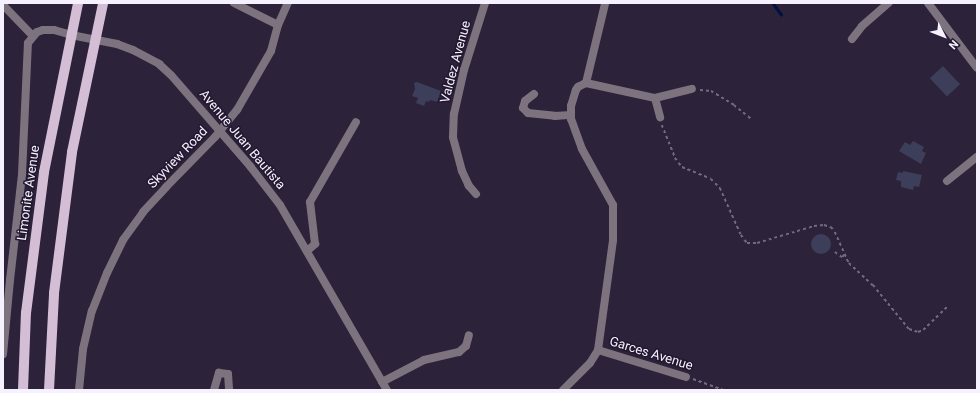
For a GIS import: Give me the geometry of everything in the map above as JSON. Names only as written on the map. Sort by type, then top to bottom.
[{"type":"main road","name":"Limonite Avenue","points":[[23,390],[26,313],[44,172],[78,3]]},
{"type":"main road","points":[[49,390],[54,293],[69,175],[95,39],[104,3]]},
{"type":"street","points":[[234,3],[278,24]]},
{"type":"street","name":"Skyview Road","points":[[79,390],[83,349],[92,311],[107,273],[123,240],[143,212],[220,131],[237,110],[260,73],[271,51],[278,24],[288,3]]},
{"type":"street","name":"Valdez Avenue","points":[[476,194],[469,186],[462,171],[453,137],[454,114],[464,70],[485,3]]},
{"type":"street","points":[[852,39],[862,26],[877,11],[888,3]]},
{"type":"street","points":[[928,3],[977,68]]},
{"type":"street","points":[[586,83],[605,4]]},
{"type":"street","points":[[3,5],[32,35],[28,43],[22,174],[3,354]]},
{"type":"street","name":"Avenue Juan Bautista","points":[[32,35],[43,30],[54,30],[71,35],[95,39],[133,50],[159,64],[220,131],[270,190],[289,219],[387,390]]},
{"type":"street","points":[[598,350],[614,217],[613,205],[609,195],[594,173],[574,129],[571,106],[576,90],[578,87],[586,83],[655,98],[692,89]]},
{"type":"street","points":[[534,94],[525,101],[523,108],[528,113],[555,116],[571,115]]},
{"type":"street","points":[[655,98],[660,118]]},
{"type":"street","points":[[307,251],[315,244],[310,202],[356,122]]},
{"type":"street","points":[[948,181],[977,157]]},
{"type":"street","points":[[382,382],[424,360],[459,352],[466,346],[469,335]]},
{"type":"street","name":"Garces Avenue","points":[[563,390],[590,363],[598,350],[686,377]]},
{"type":"street","points":[[214,390],[219,373],[228,374],[229,390]]},
{"type":"path","points":[[692,89],[711,91],[734,104],[751,119]]},
{"type":"path","points":[[660,118],[675,158],[682,167],[711,179],[720,188],[741,235],[747,243],[757,243],[814,226],[824,225],[830,227],[835,232],[844,255],[852,267],[873,285],[909,330],[915,332],[923,330],[947,307]]},
{"type":"path","points":[[835,252],[842,257],[844,255]]},
{"type":"path","name":"Garces Avenue","points":[[686,377],[724,390]]},
{"type":"building","points":[[943,66],[960,84],[947,97],[930,78]]},
{"type":"building","points":[[417,82],[441,91],[437,102],[430,100],[429,102],[426,101],[424,106],[416,103],[418,98],[412,96],[415,89],[414,83]]},
{"type":"building","points":[[913,141],[924,147],[922,151],[926,153],[921,164],[899,151],[905,142],[910,145]]},
{"type":"building","points":[[903,171],[922,175],[919,187],[914,186],[913,190],[901,187],[901,181],[896,180],[898,172],[903,173]]},
{"type":"building","points":[[821,234],[828,237],[831,244],[828,251],[821,254],[814,251],[811,244],[814,237]]},
{"type":"waterway","points":[[773,3],[781,14]]}]
